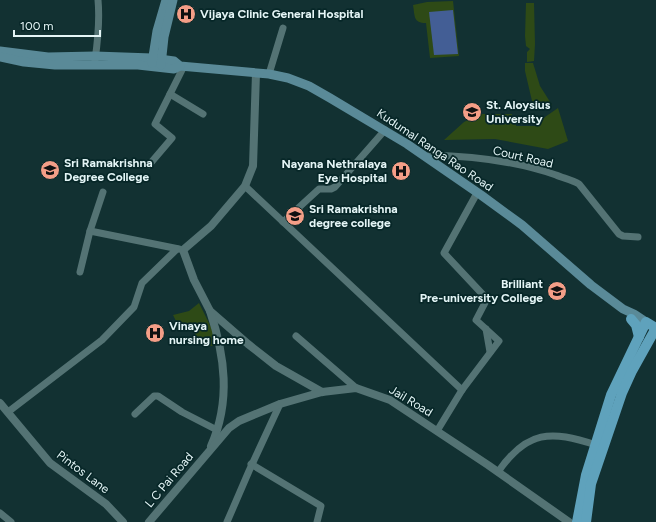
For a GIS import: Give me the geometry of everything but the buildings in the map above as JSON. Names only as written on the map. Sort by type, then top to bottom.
[{"type":"main road","points":[[157,63],[157,31],[166,0]]},
{"type":"main road","points":[[157,63],[173,0]]},
{"type":"main road","points":[[0,51],[48,57],[95,56],[157,63]]},
{"type":"main road","points":[[0,57],[24,62],[55,65],[94,66],[157,63]]},
{"type":"main road","name":"Kudumal Ranga Rao Road","points":[[157,63],[174,61],[179,67],[269,74],[288,78],[309,86],[425,154],[522,225],[591,285],[623,309],[634,314],[651,334]]},
{"type":"main road","points":[[623,309],[636,326],[651,334]]},
{"type":"main road","points":[[577,522],[586,475],[611,395],[651,334]]},
{"type":"main road","points":[[586,522],[592,479],[622,393],[651,334]]},
{"type":"street","points":[[94,66],[99,35],[100,17],[98,0]]},
{"type":"street","points":[[269,74],[282,28]]},
{"type":"street","points":[[149,165],[172,138],[155,124],[170,94],[179,67]]},
{"type":"street","points":[[8,412],[102,340],[134,307],[142,283],[180,249],[212,226],[246,186],[253,166],[256,73]]},
{"type":"street","points":[[170,94],[203,114]]},
{"type":"street","points":[[283,222],[319,189],[335,188],[385,130]]},
{"type":"street","name":"Court Road","points":[[425,154],[468,156],[539,169],[573,181],[579,184],[619,234],[623,236],[638,237]]},
{"type":"street","points":[[246,186],[462,390]]},
{"type":"street","points":[[80,272],[90,231],[103,192]]},
{"type":"street","points":[[437,431],[462,390],[499,341],[476,320],[487,299],[444,253],[477,192]]},
{"type":"street","points":[[90,231],[180,249]]},
{"type":"street","points":[[180,249],[210,311],[220,347],[225,385],[223,405],[217,430],[207,454]]},
{"type":"street","points":[[210,311],[276,366],[322,392]]},
{"type":"street","points":[[296,336],[356,388]]},
{"type":"street","points":[[298,399],[302,396],[305,388],[299,379]]},
{"type":"street","name":"Jail Road","points":[[207,454],[229,428],[239,421],[280,404],[322,392],[356,388],[390,400],[498,472],[569,522]]},
{"type":"street","points":[[135,414],[154,396],[158,396],[182,412],[217,430]]},
{"type":"street","name":"Pintos Lane","points":[[0,403],[50,463],[106,504],[123,522]]},
{"type":"street","points":[[227,522],[251,464],[280,404]]},
{"type":"street","points":[[498,472],[514,452],[530,440],[539,437],[555,435],[573,438],[596,445]]},
{"type":"street","name":"L C Pai Road","points":[[149,522],[207,454]]},
{"type":"street","points":[[251,464],[320,506],[318,522]]},
{"type":"street","points":[[0,513],[11,522]]},
{"type":"green space","points":[[453,1],[459,56],[430,58],[426,23],[419,22],[415,18],[413,5],[427,2]]},
{"type":"green space","points":[[526,3],[534,3],[535,44],[534,61],[527,62],[527,52],[530,49],[526,46],[525,36]]},
{"type":"green space","points":[[525,63],[533,63],[540,86],[552,105],[545,107],[532,101],[525,71]]},
{"type":"green space","points":[[558,108],[568,141],[548,149],[495,139],[444,140],[464,122],[480,114],[512,114],[511,118],[516,121],[516,126],[535,126]]},
{"type":"green space","points":[[199,303],[214,333],[213,346],[202,345],[196,338],[197,336],[190,329],[176,321],[173,315],[189,311]]},
{"type":"water","points":[[453,10],[458,54],[434,55],[429,12]]},
{"type":"place","name":"Vijaya Clinic General Hospital","points":[[186,14]]},
{"type":"place","name":"St. Aloysius University","points":[[472,112]]},
{"type":"place","name":"Sri Ramakrishna Degree College","points":[[50,170]]},
{"type":"place","name":"Nayana Nethralaya Eye Hospital","points":[[401,171]]},
{"type":"place","name":"Sri Ramakrishna degree college","points":[[295,216]]},
{"type":"place","name":"Brilliant Pre-university College","points":[[557,291]]},
{"type":"place","name":"Vinaya nursing home","points":[[155,333]]}]
